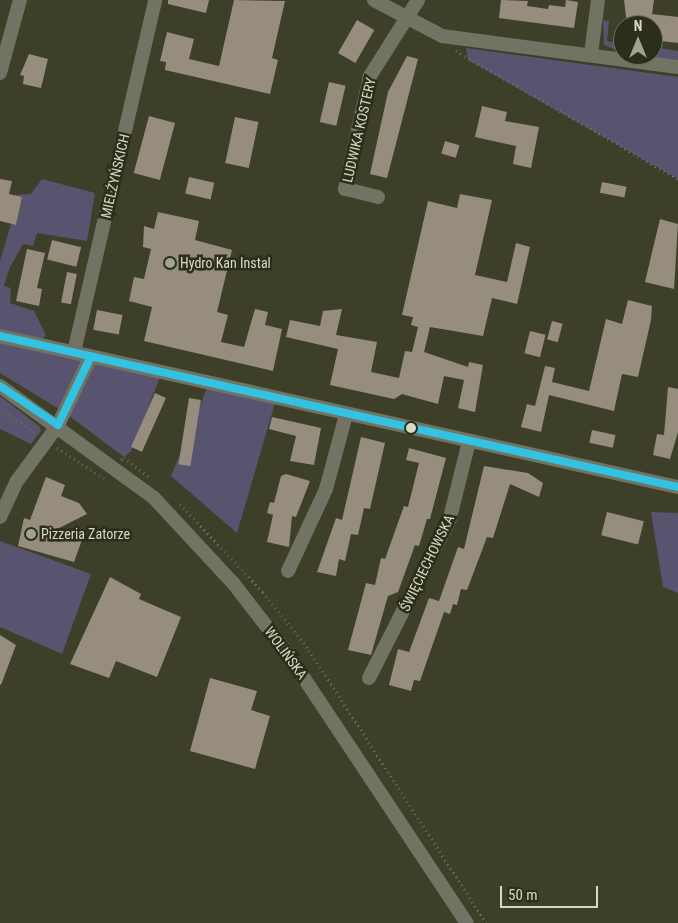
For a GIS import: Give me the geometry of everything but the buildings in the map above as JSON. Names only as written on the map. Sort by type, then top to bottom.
[{"type":"street","points":[[0,73],[20,0]]},
{"type":"street","name":"MIELŻYŃSKICH","points":[[74,352],[155,0]]},
{"type":"street","points":[[374,0],[442,36],[591,54],[678,67]]},
{"type":"street","points":[[407,18],[418,0]]},
{"type":"street","points":[[591,54],[598,0]]},
{"type":"street","name":"LUDWIKA KOSTERY","points":[[378,197],[345,189],[370,76],[407,18]]},
{"type":"street","points":[[0,336],[346,415],[678,487]]},
{"type":"street","points":[[0,517],[17,481],[58,425],[91,356]]},
{"type":"street","name":"WOLIŃSKA","points":[[0,386],[58,425],[154,498],[233,583],[288,654],[467,923]]},
{"type":"street","points":[[288,571],[326,489],[346,415]]},
{"type":"street","name":"ŚWIĘCIECHOWSKA","points":[[369,678],[450,518],[469,441]]},
{"type":"path","points":[[442,36],[468,60],[678,179]]},
{"type":"path","points":[[382,769],[486,923]]},
{"type":"shaded area","points":[[603,20],[609,21],[607,41],[613,42],[613,49],[604,45]]},
{"type":"shaded area","points":[[466,48],[678,77],[678,179],[468,60]]},
{"type":"shaded area","points":[[663,49],[678,51],[678,61],[663,59]]},
{"type":"shaded area","points":[[42,179],[95,193],[87,241],[37,233],[33,246],[23,244],[9,269],[4,286],[11,288],[10,303],[34,311],[46,335],[41,341],[0,332],[0,261],[11,224],[16,225],[22,197],[14,195],[31,194]]},
{"type":"shaded area","points":[[0,340],[160,377],[131,451],[124,457],[64,412],[0,373]]},
{"type":"shaded area","points":[[207,388],[275,403],[237,533],[171,476]]},
{"type":"shaded area","points":[[0,396],[39,426],[41,431],[31,444],[0,429]]},
{"type":"shaded area","points":[[651,512],[678,513],[678,593],[663,587]]},
{"type":"shaded area","points":[[0,541],[91,574],[62,654],[0,627]]},
{"type":"transit line","points":[[0,336],[678,487]]},
{"type":"transit line","points":[[0,386],[58,425],[91,356]]},
{"type":"place","name":"Hydro Kan Instal","points":[[170,263]]},
{"type":"place","name":"Pizzeria Zatorze","points":[[31,534]]}]
